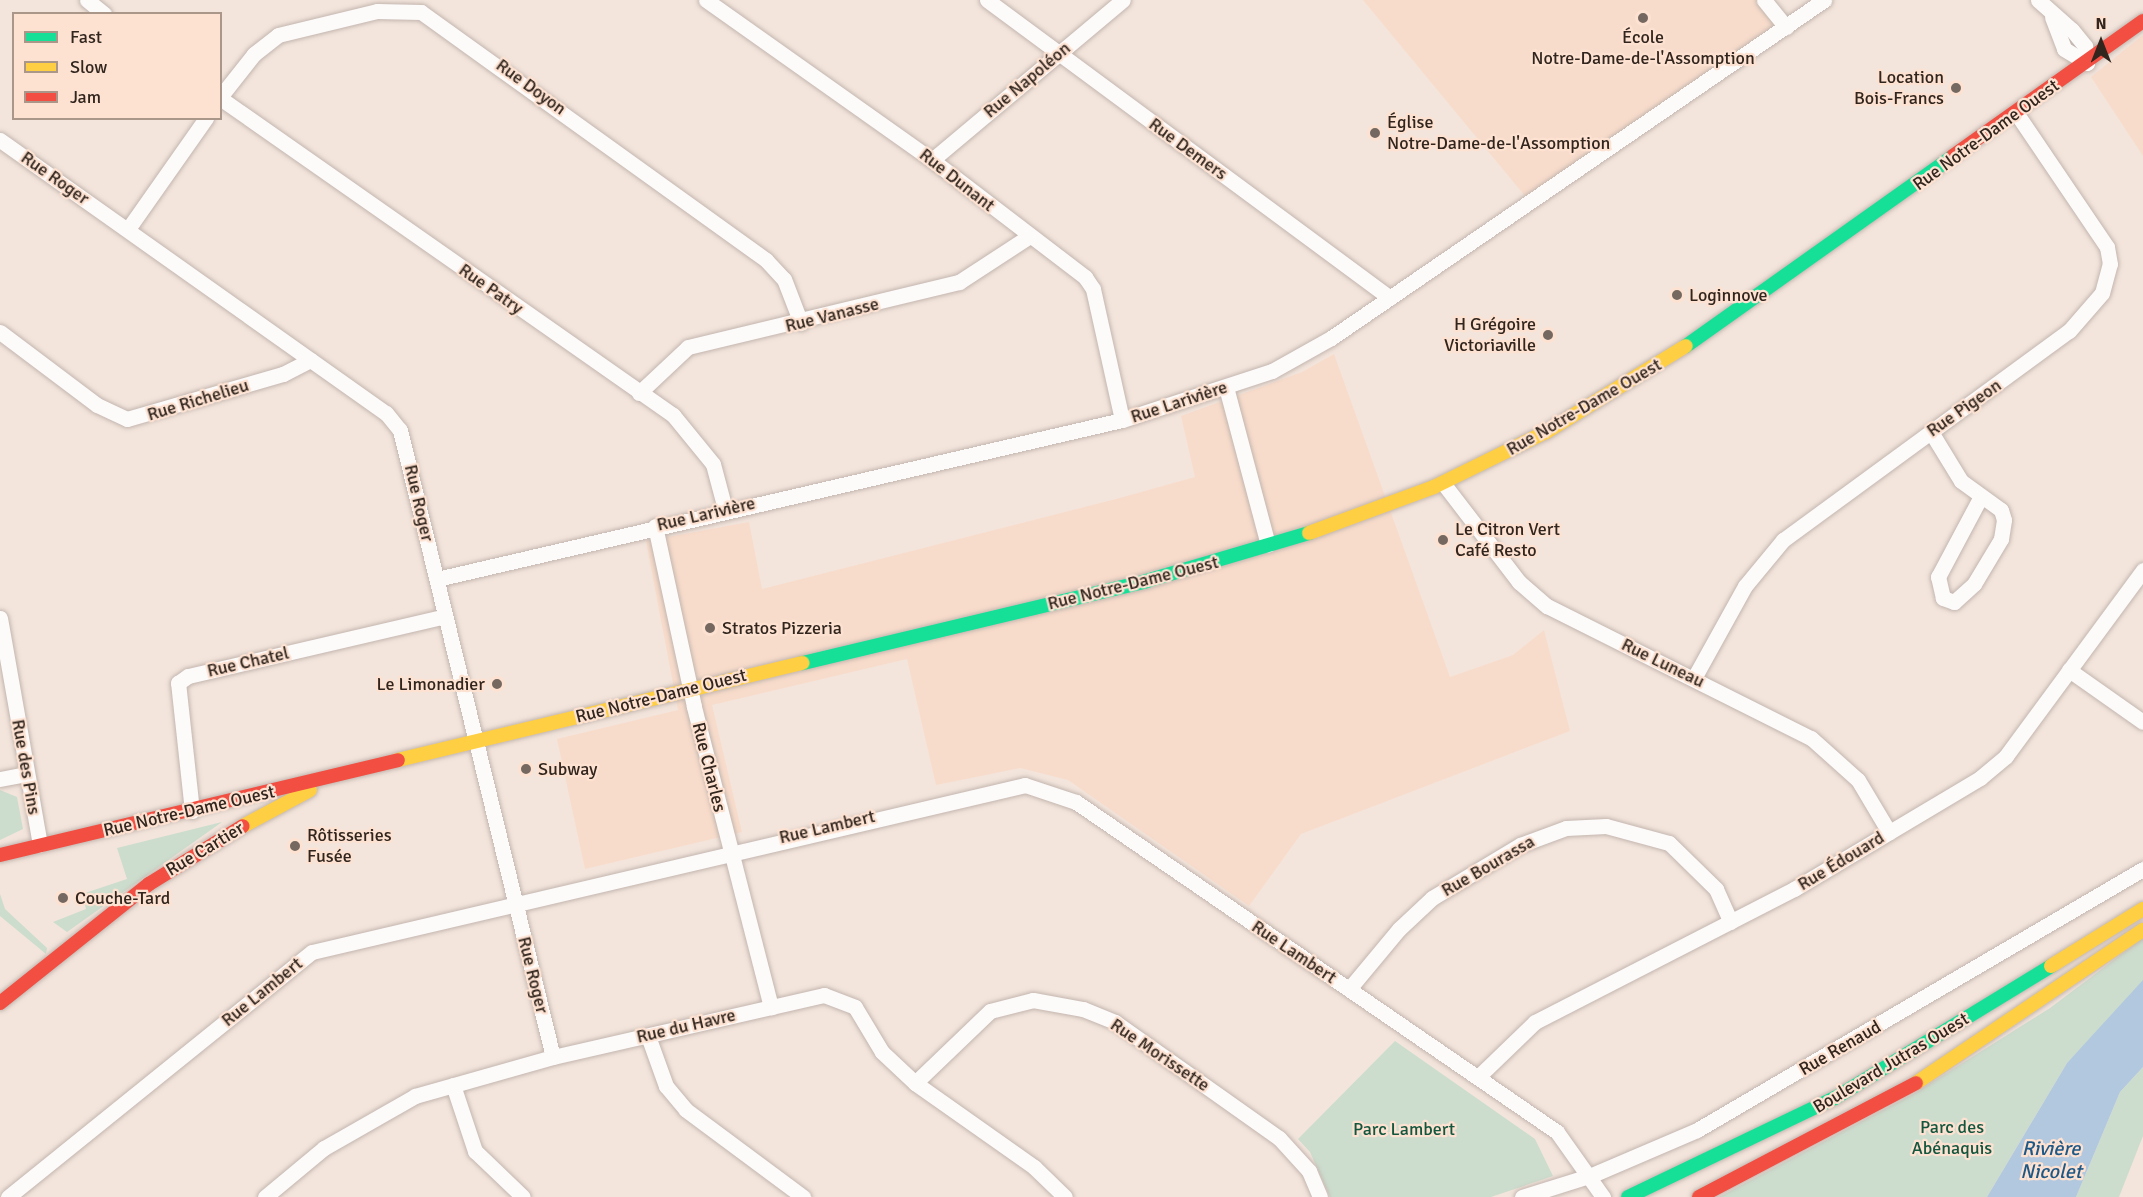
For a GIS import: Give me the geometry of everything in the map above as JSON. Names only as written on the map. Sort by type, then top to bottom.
[{"type":"street","points":[[87,0],[102,12]]},
{"type":"street","name":"Rue Dunant","points":[[706,0],[932,160],[1093,289],[1122,420]]},
{"type":"street","name":"Rue Demers","points":[[987,0],[1390,298]]},
{"type":"street","name":"Rue Napoléon","points":[[932,160],[1123,0]]},
{"type":"street","points":[[1764,0],[1786,27]]},
{"type":"street","name":"Rue Larivière","points":[[437,579],[725,509],[1122,420],[1226,387],[1306,354],[1824,0]]},
{"type":"street","points":[[2038,0],[2052,17],[2085,46],[2087,63]]},
{"type":"street","name":"Rue Doyon","points":[[222,95],[254,54],[278,34],[377,11],[421,12],[766,260],[784,279],[801,323]]},
{"type":"street","name":"Rue Notre-Dame Ouest","points":[[0,855],[335,776],[689,688],[985,621],[1268,545],[1443,483],[1564,422],[1674,354],[2017,114],[2143,21]]},
{"type":"street","name":"Rue Patry","points":[[222,99],[639,393],[694,435],[713,464],[725,509]]},
{"type":"street","name":"Rue Pigeon","points":[[1694,678],[1726,616],[1775,548],[1844,490],[1931,432],[2069,331],[2108,278],[2107,247],[2017,114]]},
{"type":"street","points":[[128,229],[205,120]]},
{"type":"street","name":"Rue Roger","points":[[0,140],[386,413],[400,430],[553,1057]]},
{"type":"street","name":"Rue Vanasse","points":[[639,393],[688,347],[801,323],[959,282],[1028,237]]},
{"type":"street","name":"Rue Richelieu","points":[[0,332],[97,405],[127,419],[272,378],[310,360]]},
{"type":"street","points":[[1226,387],[1268,545]]},
{"type":"street","points":[[1931,432],[1961,481],[1980,498],[2001,510],[2003,529],[1974,584],[1954,602],[1943,598],[1938,577],[1980,498]]},
{"type":"street","name":"Rue Luneau","points":[[1443,483],[1519,582],[1547,606],[1694,678],[1828,750],[1858,780],[1889,832]]},
{"type":"street","name":"Rue Charles","points":[[655,526],[689,688],[771,1007]]},
{"type":"street","name":"Rue Édouard","points":[[1478,1077],[1534,1022],[1731,922],[1889,832],[1993,768],[2143,570]]},
{"type":"street","name":"Rue Chatel","points":[[192,810],[178,683],[188,676],[445,616]]},
{"type":"street","name":"Rue des Pins","points":[[0,618],[40,845]]},
{"type":"street","points":[[2069,670],[2143,722]]},
{"type":"street","points":[[0,780],[26,774]]},
{"type":"street","name":"Rue Cartier","points":[[0,1003],[149,884],[214,841],[335,776]]},
{"type":"street","name":"Rue Lambert","points":[[8,1197],[312,952],[976,792],[1038,786],[1076,802],[1557,1132],[1592,1175],[1603,1197]]},
{"type":"street","name":"Rue Bourassa","points":[[1349,989],[1399,929],[1432,898],[1520,844],[1566,828],[1606,826],[1668,843],[1716,889],[1731,922]]},
{"type":"street","name":"Rue Renaud","points":[[1522,1197],[1592,1175],[1713,1121],[2143,869]]},
{"type":"street","name":"Boulevard Jutras Ouest","points":[[1628,1197],[1835,1098],[2143,909]]},
{"type":"street","name":"Boulevard Jutras Ouest","points":[[1699,1197],[1913,1085],[2143,930]]},
{"type":"street","name":"Rue du Havre","points":[[264,1197],[381,1112],[453,1085],[553,1057],[771,1007],[837,996],[855,1007],[882,1052],[915,1083],[1034,1167],[1065,1197]]},
{"type":"street","name":"Rue Morissette","points":[[915,1083],[990,1011],[1033,1000],[1083,1009],[1115,1022],[1279,1138],[1309,1171],[1320,1197]]},
{"type":"street","points":[[648,1036],[666,1086],[686,1110],[803,1197]]},
{"type":"street","points":[[453,1085],[475,1151],[523,1197]]},
{"type":"shaded area","points":[[1363,0],[1764,0],[1786,27],[1529,201]]},
{"type":"shaded area","points":[[2143,35],[2143,156],[2091,77]]},
{"type":"shaded area","points":[[1334,354],[1450,677],[1513,655],[1544,630],[1570,731],[1301,834],[1249,906],[1068,780],[1020,768],[936,785],[907,659],[712,705],[742,832],[585,869],[557,739],[678,710],[646,541],[749,522],[762,589],[1116,499],[1195,477],[1181,416],[1302,372]]},
{"type":"green space","points":[[0,790],[17,797],[23,829],[0,840]]},
{"type":"green space","points":[[222,822],[67,932],[53,922],[86,909],[82,894],[127,879],[117,848]]},
{"type":"green space","points":[[0,894],[5,909],[47,948],[46,954],[0,916]]},
{"type":"green space","name":"Parc des Abénaquis","points":[[2143,938],[2143,983],[2067,1063],[1987,1197],[1719,1197],[1915,1093],[2050,1008]]},
{"type":"green space","name":"Parc Lambert","points":[[1395,1041],[1535,1139],[1553,1176],[1491,1197],[1330,1197],[1310,1152],[1298,1139]]},
{"type":"green space","points":[[2143,1067],[2143,1136],[2119,1197],[2076,1197],[2120,1092]]},
{"type":"water","name":"Rivière Nicolet","points":[[2143,980],[2143,1067],[2120,1092],[2076,1197],[1987,1197],[2067,1063]]},
{"type":"traffic: fast","points":[[1686,346],[1953,156]]},
{"type":"traffic: fast","points":[[803,663],[1146,581],[1309,533]]},
{"type":"traffic: fast","points":[[1628,1197],[1835,1098],[2051,966]]},
{"type":"traffic: slow","points":[[1309,533],[1434,487],[1546,432],[1686,346]]},
{"type":"traffic: slow","points":[[398,760],[803,663]]},
{"type":"traffic: slow","points":[[243,826],[310,790]]},
{"type":"traffic: slow","points":[[2051,966],[2143,909]]},
{"type":"traffic: slow","points":[[1916,1083],[2143,930]]},
{"type":"traffic: jam","points":[[1953,156],[2143,21]]},
{"type":"traffic: jam","points":[[0,855],[398,760]]},
{"type":"traffic: jam","points":[[0,1003],[149,884],[243,826]]},
{"type":"traffic: jam","points":[[1699,1197],[1916,1083]]},
{"type":"place","name":"École Notre-Dame-de-l'Assomption","points":[[1643,18]]},
{"type":"place","name":"Location Bois-Francs","points":[[1956,88]]},
{"type":"place","name":"Église Notre-Dame-de-l'Assomption","points":[[1375,133]]},
{"type":"place","name":"Loginnove","points":[[1677,295]]},
{"type":"place","name":"H Grégoire Victoriaville","points":[[1548,335]]},
{"type":"place","name":"Le Citron Vert Café Resto","points":[[1443,540]]},
{"type":"place","name":"Stratos Pizzeria","points":[[710,628]]},
{"type":"place","name":"Le Limonadier","points":[[497,684]]},
{"type":"place","name":"Subway","points":[[526,769]]},
{"type":"place","name":"Rôtisseries Fusée","points":[[295,846]]},
{"type":"place","name":"Couche-Tard","points":[[63,898]]}]
